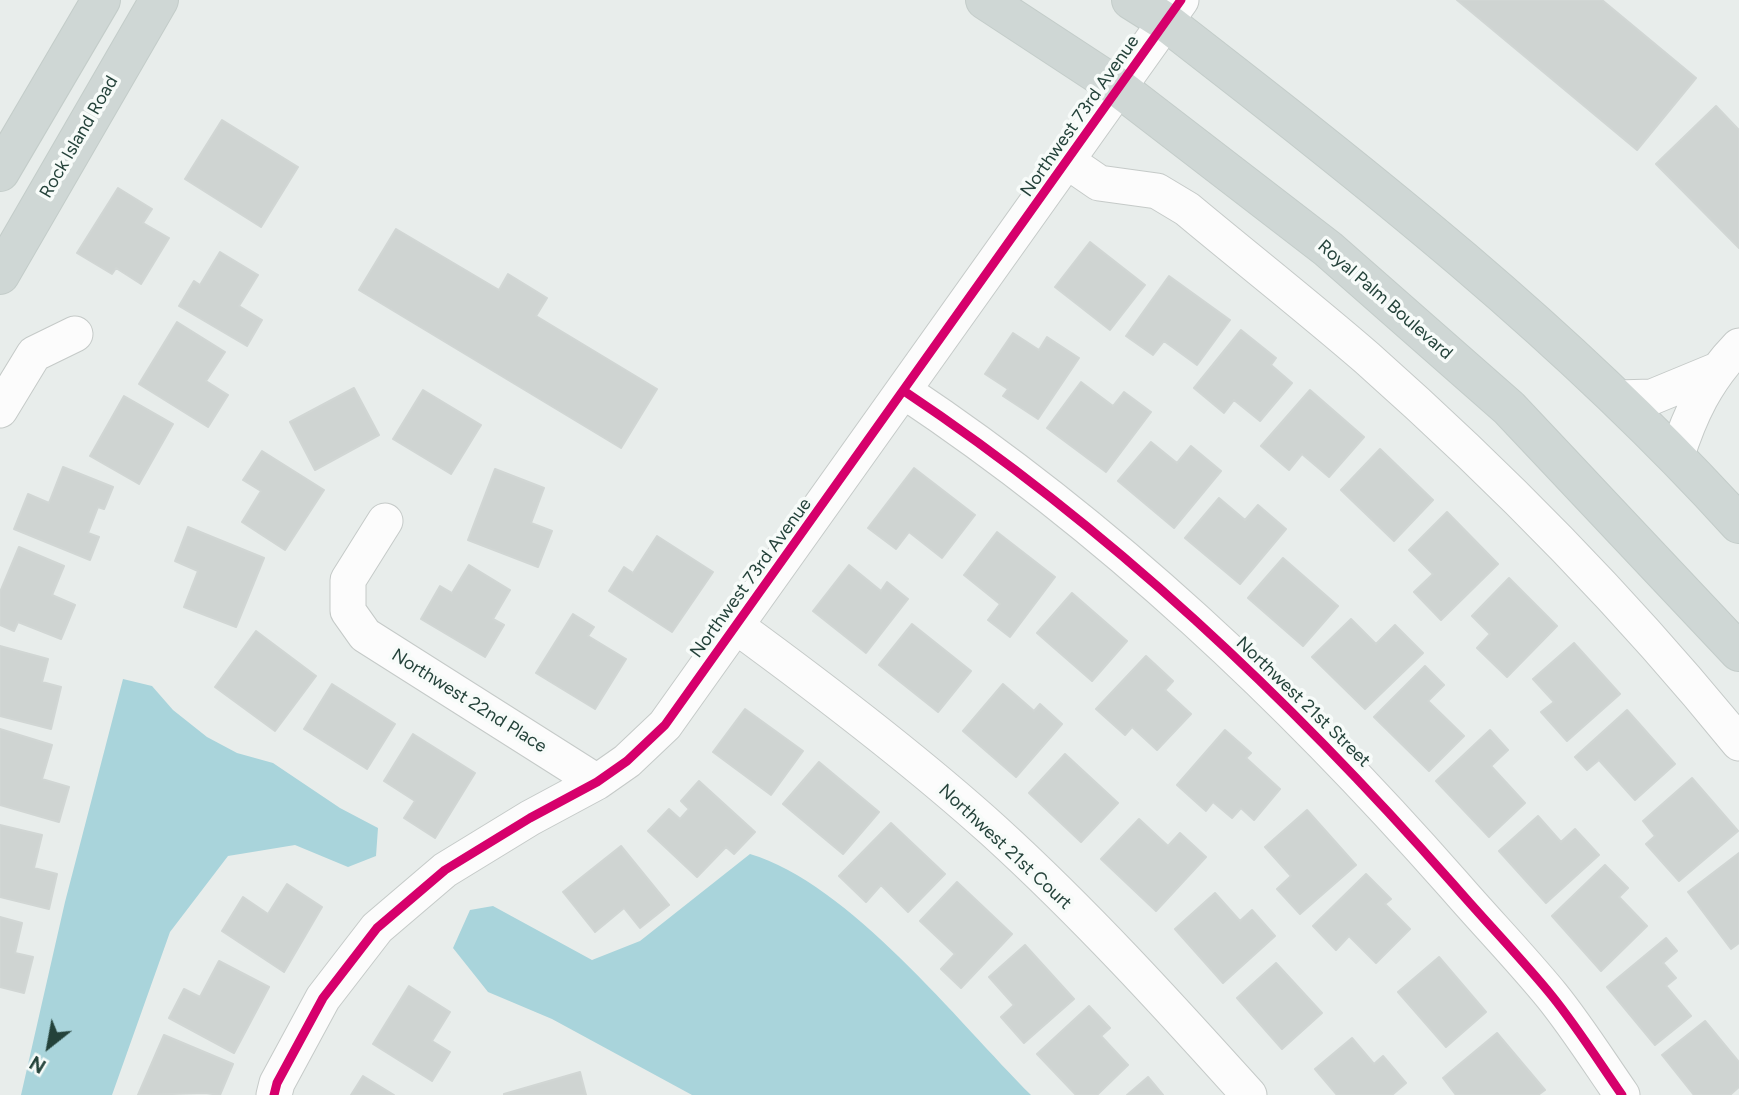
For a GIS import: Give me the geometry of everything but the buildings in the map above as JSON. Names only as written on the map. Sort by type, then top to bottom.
[{"type":"main road","points":[[0,172],[101,0]]},
{"type":"main road","name":"Rock Island Road","points":[[0,275],[159,0]]},
{"type":"main road","name":"Royal Palm Boulevard","points":[[985,0],[1119,88],[1328,249],[1509,408],[1739,652]]},
{"type":"main road","points":[[1131,0],[1174,11],[1564,345],[1739,524]]},
{"type":"street","name":"Northwest 73rd Avenue","points":[[274,1095],[277,1083],[323,998],[377,928],[445,870],[530,818],[597,782],[626,761],[665,725],[1174,11]]},
{"type":"street","points":[[1067,161],[1099,183],[1157,191],[1187,209],[1367,358],[1548,530],[1704,700],[1739,743]]},
{"type":"street","points":[[0,410],[34,354],[75,334]]},
{"type":"street","points":[[1676,458],[1691,412],[1715,371],[1739,346]]},
{"type":"street","points":[[1617,398],[1652,397],[1715,371]]},
{"type":"street","name":"Northwest 21st Street","points":[[904,391],[981,443],[1114,547],[1268,687],[1373,793],[1552,996],[1622,1095]]},
{"type":"street","name":"Northwest 22nd Place","points":[[385,521],[348,580],[348,611],[365,635],[597,782]]},
{"type":"street","name":"Northwest 21st Court","points":[[736,626],[843,705],[994,831],[1135,969],[1249,1095]]},
{"type":"water","points":[[123,679],[152,686],[173,710],[207,737],[237,753],[273,763],[340,808],[378,828],[376,856],[348,867],[295,845],[228,856],[170,932],[112,1095],[21,1095],[65,902]]},
{"type":"water","points":[[750,854],[788,870],[825,894],[863,924],[936,994],[1031,1095],[692,1095],[552,1019],[488,992],[453,948],[470,910],[493,906],[592,960],[640,941]]},
{"type":"cycle path","points":[[274,1095],[277,1083],[323,998],[377,928],[445,870],[530,818],[597,782],[627,761],[665,725],[1181,0]]},
{"type":"cycle path","points":[[904,391],[1054,500],[1126,559],[1262,683],[1392,816],[1528,968],[1570,1020],[1622,1095]]}]
